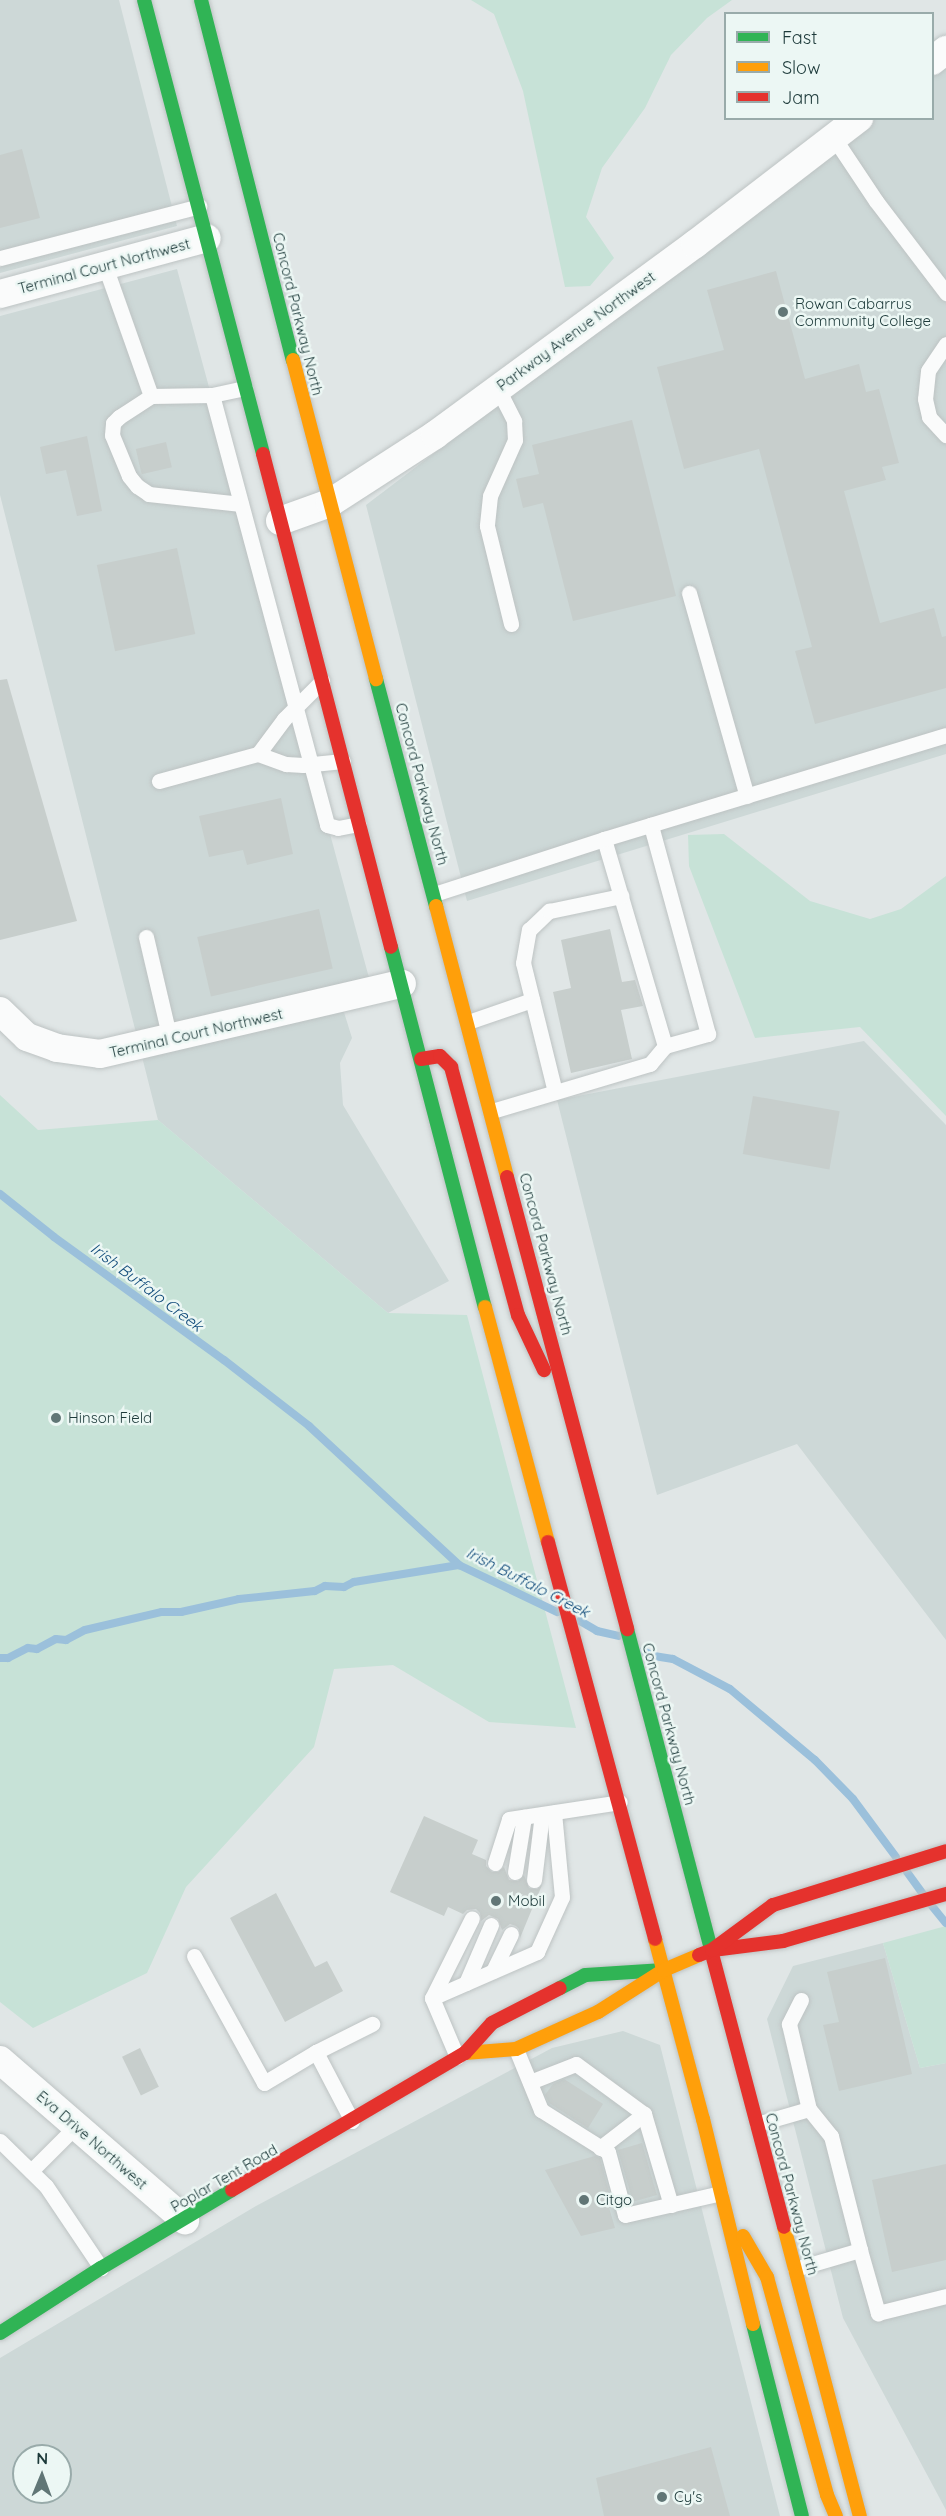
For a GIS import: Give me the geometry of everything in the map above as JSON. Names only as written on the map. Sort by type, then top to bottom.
[{"type":"main road","points":[[144,0],[245,388],[265,516],[322,681],[664,1970],[802,2516]]},
{"type":"main road","name":"Concord Parkway North","points":[[201,0],[330,503],[492,1111],[598,1523],[860,2516]]},
{"type":"main road","points":[[421,1059],[440,1056],[451,1067],[518,1315],[577,1439]]},
{"type":"main road","points":[[664,1970],[712,1950],[773,1905],[946,1851]]},
{"type":"main road","points":[[712,1950],[783,1941],[946,1894]]},
{"type":"main road","name":"Poplar Tent Road","points":[[461,2055],[516,2049],[598,2012],[664,1970]]},
{"type":"main road","name":"Poplar Tent Road","points":[[0,2333],[101,2268],[461,2055],[492,2023],[585,1975],[664,1970]]},
{"type":"main road","points":[[722,2198],[766,2277],[827,2495],[836,2516]]},
{"type":"street","points":[[934,60],[946,50]]},
{"type":"street","name":"Parkway Avenue Northwest","points":[[265,516],[330,503],[435,435],[696,244],[856,120]]},
{"type":"street","name":"Terminal Court Northwest","points":[[0,294],[207,238]]},
{"type":"street","name":"Terminal Court Northwest","points":[[0,1011],[27,1037],[57,1048],[100,1054],[402,984]]},
{"type":"street","name":"Eva Drive Northwest","points":[[0,2060],[185,2220]]},
{"type":"lane","points":[[834,138],[876,201],[946,293]]},
{"type":"lane","points":[[0,258],[199,206]]},
{"type":"lane","points":[[105,266],[151,396]]},
{"type":"lane","points":[[946,344],[928,371],[925,399],[929,417],[946,435]]},
{"type":"lane","points":[[245,388],[212,394],[151,396],[119,417],[114,423],[111,435],[123,466],[137,486],[149,494],[241,504],[265,516],[296,706],[327,825],[338,828],[359,824]]},
{"type":"lane","points":[[498,389],[514,421],[515,440],[490,496],[487,526],[512,624]]},
{"type":"lane","points":[[212,394],[241,504]]},
{"type":"lane","points":[[689,593],[747,795]]},
{"type":"lane","points":[[258,754],[270,735],[322,681]]},
{"type":"lane","points":[[434,894],[604,839],[946,735]]},
{"type":"lane","points":[[159,781],[258,754],[286,764],[343,761]]},
{"type":"lane","points":[[492,1111],[650,1064],[665,1046],[708,1034],[651,825]]},
{"type":"lane","points":[[604,839],[665,1046]]},
{"type":"lane","points":[[555,1092],[523,963],[529,930],[549,911],[621,896]]},
{"type":"lane","points":[[146,937],[170,1039]]},
{"type":"lane","points":[[468,1022],[532,1000]]},
{"type":"lane","points":[[495,1863],[510,1819],[620,1802]]},
{"type":"lane","points":[[534,1880],[548,1813]]},
{"type":"lane","points":[[432,1998],[537,1952],[562,1897],[548,1813]]},
{"type":"lane","points":[[515,1872],[524,1817]]},
{"type":"lane","points":[[432,1998],[472,1918]]},
{"type":"lane","points":[[466,1983],[490,1925]]},
{"type":"lane","points":[[493,1971],[511,1934]]},
{"type":"lane","points":[[194,1956],[264,2083],[316,2052],[372,2024]]},
{"type":"lane","points":[[432,1998],[461,2055]]},
{"type":"lane","points":[[801,2000],[789,2024],[809,2109],[831,2136],[878,2313],[946,2296]]},
{"type":"lane","points":[[516,2049],[542,2110],[608,2152],[625,2216],[670,2205],[722,2198]]},
{"type":"lane","points":[[316,2052],[352,2121]]},
{"type":"lane","points":[[530,2082],[576,2064],[644,2114],[670,2205]]},
{"type":"lane","points":[[757,2124],[809,2109]]},
{"type":"lane","points":[[600,2148],[644,2114]]},
{"type":"lane","points":[[31,2171],[76,2126]]},
{"type":"lane","points":[[0,2140],[46,2186],[101,2268]]},
{"type":"lane","points":[[795,2269],[860,2250]]},
{"type":"shaded area","points":[[0,0],[119,0],[177,226],[0,273]]},
{"type":"shaded area","name":"Rowan Cabarrus Community College","points":[[946,64],[946,754],[467,901],[366,505],[873,120],[934,120],[934,73]]},
{"type":"shaded area","points":[[177,269],[375,1000],[343,1009],[352,1038],[340,1063],[343,1105],[449,1281],[388,1313],[158,1120],[0,495],[0,316]]},
{"type":"shaded area","points":[[864,1041],[946,1125],[946,1640],[797,1444],[657,1495],[557,1100]]},
{"type":"shaded area","points":[[883,1943],[920,2068],[946,2063],[946,2510],[843,2318],[767,2019],[793,1966]]},
{"type":"shaded area","points":[[623,2031],[660,2045],[780,2516],[0,2516],[0,2358],[256,2206],[552,2048]]},
{"type":"green space","points":[[471,0],[732,0],[707,18],[671,55],[645,108],[602,168],[586,217],[614,258],[590,286],[565,287],[523,91],[494,14]]},
{"type":"green space","points":[[724,834],[810,901],[870,919],[901,909],[946,876],[946,1116],[860,1027],[755,1038],[689,866],[688,835]]},
{"type":"green space","points":[[0,1095],[38,1130],[158,1120],[388,1313],[467,1315],[576,1728],[489,1722],[393,1665],[334,1669],[314,1747],[186,1887],[147,1973],[33,2028],[0,2002]]},
{"type":"green space","points":[[946,1926],[946,2063],[920,2068],[883,1943]]},
{"type":"building","points":[[22,149],[40,218],[0,228],[0,155]]},
{"type":"building","points":[[776,271],[805,379],[859,364],[866,392],[879,389],[899,463],[882,467],[886,480],[844,491],[880,623],[934,608],[942,637],[946,636],[946,688],[815,724],[795,651],[812,647],[759,449],[684,469],[657,367],[724,350],[707,290]]},
{"type":"building","points":[[632,420],[676,596],[573,621],[543,503],[523,508],[516,479],[539,474],[532,445]]},
{"type":"building","points":[[87,436],[102,511],[77,516],[66,470],[46,474],[40,447]]},
{"type":"building","points":[[166,442],[172,467],[142,474],[136,449]]},
{"type":"building","points":[[177,548],[195,634],[115,651],[97,565]]},
{"type":"building","points":[[7,679],[77,921],[0,940],[0,680]]},
{"type":"building","points":[[281,798],[293,854],[247,865],[243,850],[209,857],[199,816]]},
{"type":"building","points":[[319,909],[333,968],[211,997],[197,937]]},
{"type":"building","points":[[610,929],[622,982],[635,980],[643,1006],[621,1010],[632,1059],[571,1073],[553,992],[571,988],[561,940]]},
{"type":"building","points":[[753,1096],[840,1111],[829,1169],[743,1154]]},
{"type":"building","points":[[424,1816],[478,1840],[472,1854],[486,1860],[486,1866],[492,1872],[498,1872],[504,1867],[509,1880],[518,1881],[524,1875],[529,1888],[537,1889],[542,1885],[520,1938],[519,1929],[516,1926],[510,1924],[502,1930],[498,1919],[489,1915],[481,1921],[480,1913],[476,1909],[467,1910],[463,1914],[448,1907],[444,1916],[390,1892]]},
{"type":"building","points":[[276,1893],[315,1967],[327,1961],[343,1991],[285,2022],[230,1918]]},
{"type":"building","points":[[885,1958],[912,2074],[839,2091],[823,2025],[839,2022],[827,1972]]},
{"type":"building","points":[[140,2048],[159,2087],[141,2095],[122,2057]]},
{"type":"building","points":[[564,2079],[603,2104],[588,2128],[549,2103],[545,2095],[553,2084]]},
{"type":"building","points":[[642,2143],[657,2195],[633,2202],[618,2150]]},
{"type":"building","name":"Citgo","points":[[595,2156],[600,2158],[613,2207],[609,2208],[615,2228],[581,2236],[545,2170]]},
{"type":"building","points":[[946,2164],[946,2260],[892,2272],[872,2180]]},
{"type":"building","name":"Cy's","points":[[711,2447],[730,2516],[604,2516],[596,2478]]},
{"type":"waterway","name":"Irish Buffalo Creek","points":[[0,1194],[54,1237],[224,1360],[309,1426],[459,1565],[557,1612]]},
{"type":"waterway","points":[[0,1658],[8,1658],[28,1648],[37,1649],[56,1639],[66,1640],[85,1630],[162,1612],[181,1612],[239,1599],[315,1591],[325,1586],[344,1587],[354,1582],[459,1565]]},
{"type":"waterway","name":"Irish Buffalo Creek","points":[[580,1621],[597,1631],[618,1636]]},
{"type":"waterway","name":"Irish Buffalo Creek","points":[[643,1651],[654,1656],[673,1659],[730,1689],[815,1760],[853,1799],[896,1857]]},
{"type":"waterway","name":"Irish Buffalo Creek","points":[[907,1872],[923,1894]]},
{"type":"waterway","name":"Irish Buffalo Creek","points":[[932,1906],[946,1923]]},
{"type":"traffic: fast","points":[[144,0],[263,454]]},
{"type":"traffic: fast","points":[[201,0],[293,360]]},
{"type":"traffic: fast","points":[[376,679],[436,906]]},
{"type":"traffic: fast","points":[[391,947],[485,1307]]},
{"type":"traffic: fast","points":[[627,1629],[712,1954]]},
{"type":"traffic: fast","points":[[560,1988],[585,1975],[664,1970]]},
{"type":"traffic: fast","points":[[0,2333],[101,2268],[232,2190]]},
{"type":"traffic: fast","points":[[753,2324],[802,2516]]},
{"type":"traffic: slow","points":[[293,360],[376,679]]},
{"type":"traffic: slow","points":[[436,906],[507,1177]]},
{"type":"traffic: slow","points":[[485,1307],[548,1542]]},
{"type":"traffic: slow","points":[[655,1939],[703,2119],[753,2324]]},
{"type":"traffic: slow","points":[[465,2053],[516,2049],[598,2012],[664,1970],[699,1955]]},
{"type":"traffic: slow","points":[[784,2227],[860,2516]]},
{"type":"traffic: slow","points":[[743,2236],[767,2277],[827,2495],[836,2516]]},
{"type":"traffic: jam","points":[[263,454],[391,947]]},
{"type":"traffic: jam","points":[[421,1059],[440,1056],[451,1067],[518,1315],[544,1370]]},
{"type":"traffic: jam","points":[[507,1177],[627,1629]]},
{"type":"traffic: jam","points":[[548,1542],[655,1939]]},
{"type":"traffic: jam","points":[[699,1955],[712,1950],[773,1905],[946,1851]]},
{"type":"traffic: jam","points":[[713,1950],[783,1941],[946,1894]]},
{"type":"traffic: jam","points":[[712,1954],[784,2227]]},
{"type":"traffic: jam","points":[[232,2190],[465,2053],[492,2023],[560,1988]]},
{"type":"place","name":"Rowan Cabarrus Community College","points":[[783,312]]},
{"type":"place","name":"Hinson Field","points":[[56,1418]]},
{"type":"place","name":"Mobil","points":[[496,1901]]},
{"type":"place","name":"Citgo","points":[[584,2200]]},
{"type":"place","name":"Cy's","points":[[662,2497]]}]
